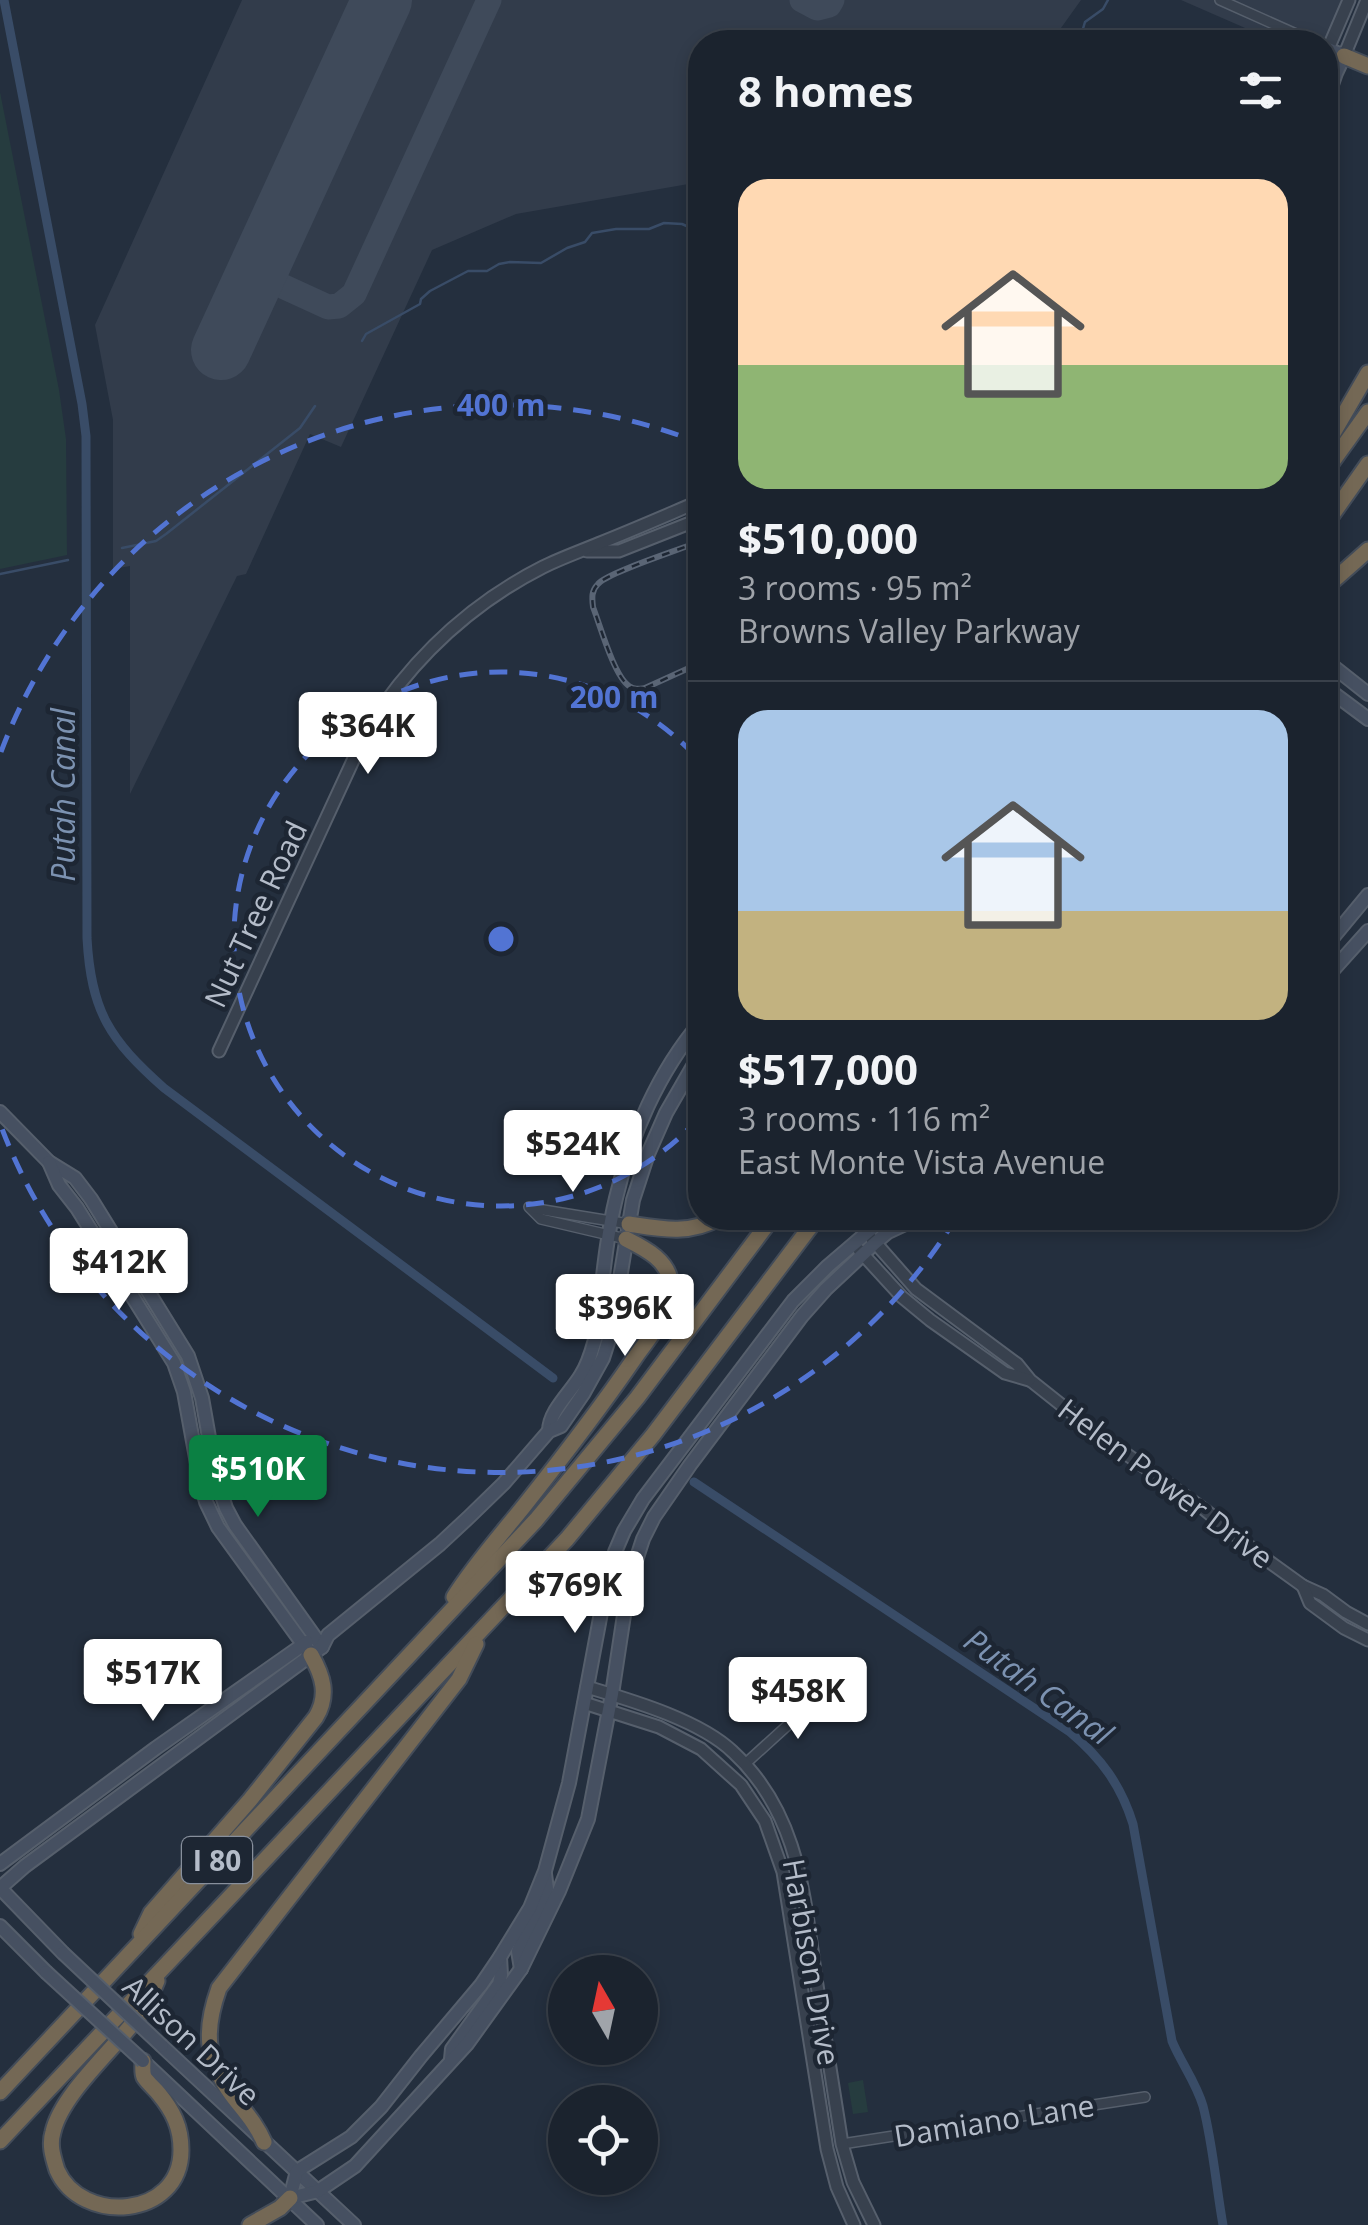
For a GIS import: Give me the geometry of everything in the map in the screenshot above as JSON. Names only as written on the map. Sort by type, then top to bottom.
[{"type":"highway","points":[[1344,56],[1368,66]]},
{"type":"highway","points":[[1338,425],[1368,373]]},
{"type":"highway","points":[[1338,454],[1368,412]]},
{"type":"highway","points":[[1338,507],[1368,464]]},
{"type":"highway","points":[[1338,577],[1368,554]]},
{"type":"highway","points":[[627,1232],[688,1228]]},
{"type":"highway","name":"I 80","points":[[0,2092],[536,1520],[637,1398],[763,1230]]},
{"type":"highway","name":"I 80","points":[[0,2142],[568,1539],[618,1480],[808,1230]]},
{"type":"highway","points":[[435,1628],[468,1575],[609,1395],[669,1304],[672,1291],[664,1265],[627,1232]]},
{"type":"highway","points":[[264,2142],[256,2123],[226,2086],[214,2062],[209,2016],[219,1988],[458,1679],[483,1629]]},
{"type":"highway","points":[[133,1950],[151,1913],[250,1800],[322,1706],[324,1687],[316,1644]]},
{"type":"highway","points":[[143,2061],[144,2077],[178,2123],[182,2156],[165,2191],[148,2205],[108,2211],[86,2204],[72,2194],[59,2176],[52,2154],[52,2136],[60,2113],[144,2008],[161,1973]]},
{"type":"highway","points":[[250,2225],[290,2198]]},
{"type":"main road","points":[[1338,54],[1344,56],[1338,68]]},
{"type":"main road","points":[[1338,670],[1368,694]]},
{"type":"main road","points":[[1338,697],[1368,719]]},
{"type":"main road","points":[[1338,932],[1368,895]]},
{"type":"main road","points":[[1338,965],[1368,932]]},
{"type":"main road","points":[[550,1431],[549,1420],[591,1354],[611,1220],[622,1176],[653,1098],[688,1039]]},
{"type":"main road","points":[[0,1888],[166,1763],[440,1544],[504,1483],[550,1431],[561,1426],[603,1358],[637,1187],[656,1132],[688,1075]]},
{"type":"main road","points":[[0,1112],[49,1162],[75,1178],[160,1310],[194,1370],[221,1494],[235,1525],[316,1644]]},
{"type":"main road","points":[[49,1162],[59,1185],[174,1363],[211,1515],[233,1550],[316,1644]]},
{"type":"main road","points":[[73,1203],[82,1203],[110,1238],[118,1241]]},
{"type":"main road","points":[[857,1249],[802,1316],[654,1517],[629,1582],[588,1819],[560,1890],[521,1969],[451,2062],[355,2166],[318,2191],[290,2198],[297,2172],[351,2138],[381,2107],[481,1985],[530,1908],[545,1871],[569,1783],[614,1552],[643,1499],[793,1301],[876,1230]]},
{"type":"main road","points":[[870,1238],[892,1230]]},
{"type":"main road","points":[[112,1263],[128,1276],[150,1310],[160,1310]]},
{"type":"main road","points":[[150,1323],[160,1310]]},
{"type":"main road","points":[[150,1323],[162,1326],[194,1370]]},
{"type":"main road","points":[[188,1412],[197,1424],[203,1458],[213,1460]]},
{"type":"main road","points":[[0,1864],[214,1706],[316,1644]]},
{"type":"main road","points":[[166,1763],[168,1751],[204,1724],[214,1706]]},
{"type":"main road","points":[[119,1797],[128,1782],[156,1760],[156,1748]]},
{"type":"main road","points":[[521,1969],[518,1951],[548,1889],[545,1871]]},
{"type":"main road","name":"Allison Drive","points":[[0,1888],[62,1953],[354,2225]]},
{"type":"main road","name":"Allison Drive","points":[[1,1927],[317,2225]]},
{"type":"main road","points":[[451,2062],[452,2048],[499,1984],[500,1957]]},
{"type":"street","points":[[1220,0],[1287,30]]},
{"type":"street","points":[[1335,30],[1348,0]]},
{"type":"street","points":[[1344,56],[1368,0]]},
{"type":"street","name":"Nut Tree Road","points":[[219,1051],[368,728],[386,699],[465,616],[523,578],[563,557],[688,506]]},
{"type":"street","name":"Nut Tree Road","points":[[583,550],[619,551],[688,524]]},
{"type":"street","points":[[633,530],[639,545]]},
{"type":"street","points":[[529,1207],[611,1220],[627,1232],[609,1236],[541,1220],[529,1207]]},
{"type":"street","name":"Helen Power Drive","points":[[870,1238],[916,1289],[1018,1364],[1030,1380],[1098,1434],[1303,1586],[1368,1624]]},
{"type":"street","name":"Helen Power Drive","points":[[857,1249],[902,1297],[930,1320],[1005,1373],[1030,1380]]},
{"type":"street","name":"Helen Power Drive","points":[[1303,1586],[1310,1603],[1368,1640]]},
{"type":"street","name":"Harbison Drive","points":[[586,1687],[658,1710],[731,1749],[766,1790],[785,1823],[800,1870],[842,2144],[853,2182],[874,2225]]},
{"type":"street","points":[[745,1764],[822,1694]]},
{"type":"street","name":"Harbison Drive","points":[[584,1703],[659,1727],[702,1749],[741,1785],[765,1821],[783,1872],[826,2149],[854,2225]]},
{"type":"street","name":"Damiano Lane","points":[[842,2144],[1146,2097]]},
{"type":"shaded area","points":[[242,0],[1081,0],[1060,30],[688,30],[688,184],[516,214],[432,250],[341,447],[310,434],[246,574],[237,576],[130,794],[130,566],[113,569],[113,420],[95,325]]},
{"type":"shaded area","points":[[1181,0],[1343,0],[1329,30],[1250,30]]},
{"type":"green space","points":[[0,92],[59,390],[66,439],[67,555],[0,569]]},
{"type":"green space","points":[[863,2080],[868,2112],[853,2114],[848,2083]]},
{"type":"waterway","name":"Putah Canal","points":[[4,0],[86,436],[87,938],[99,1005],[117,1039],[164,1088],[553,1378]]},
{"type":"waterway","points":[[1083,30],[1085,22],[1103,9],[1108,0]]},
{"type":"waterway","points":[[362,341],[366,334],[420,304],[430,291],[468,271],[487,271],[510,262],[541,263],[585,242],[592,233],[649,229],[664,223],[688,227]]},
{"type":"waterway","points":[[122,548],[156,541],[166,534],[300,428],[315,406]]},
{"type":"waterway","points":[[0,574],[68,560]]},
{"type":"waterway","name":"Putah Canal","points":[[694,1482],[1070,1732],[1109,1773],[1133,1824],[1172,2041],[1203,2106],[1223,2225]]},
{"type":"taxiway","points":[[256,274],[328,307],[339,306],[354,294],[489,0]]},
{"type":"taxiway","points":[[802,0],[817,8],[832,0]]},
{"type":"runway","points":[[221,350],[382,0]]},
{"type":"railway","points":[[688,546],[604,579],[594,589],[592,598],[613,661],[629,686],[645,688],[688,668]]}]
